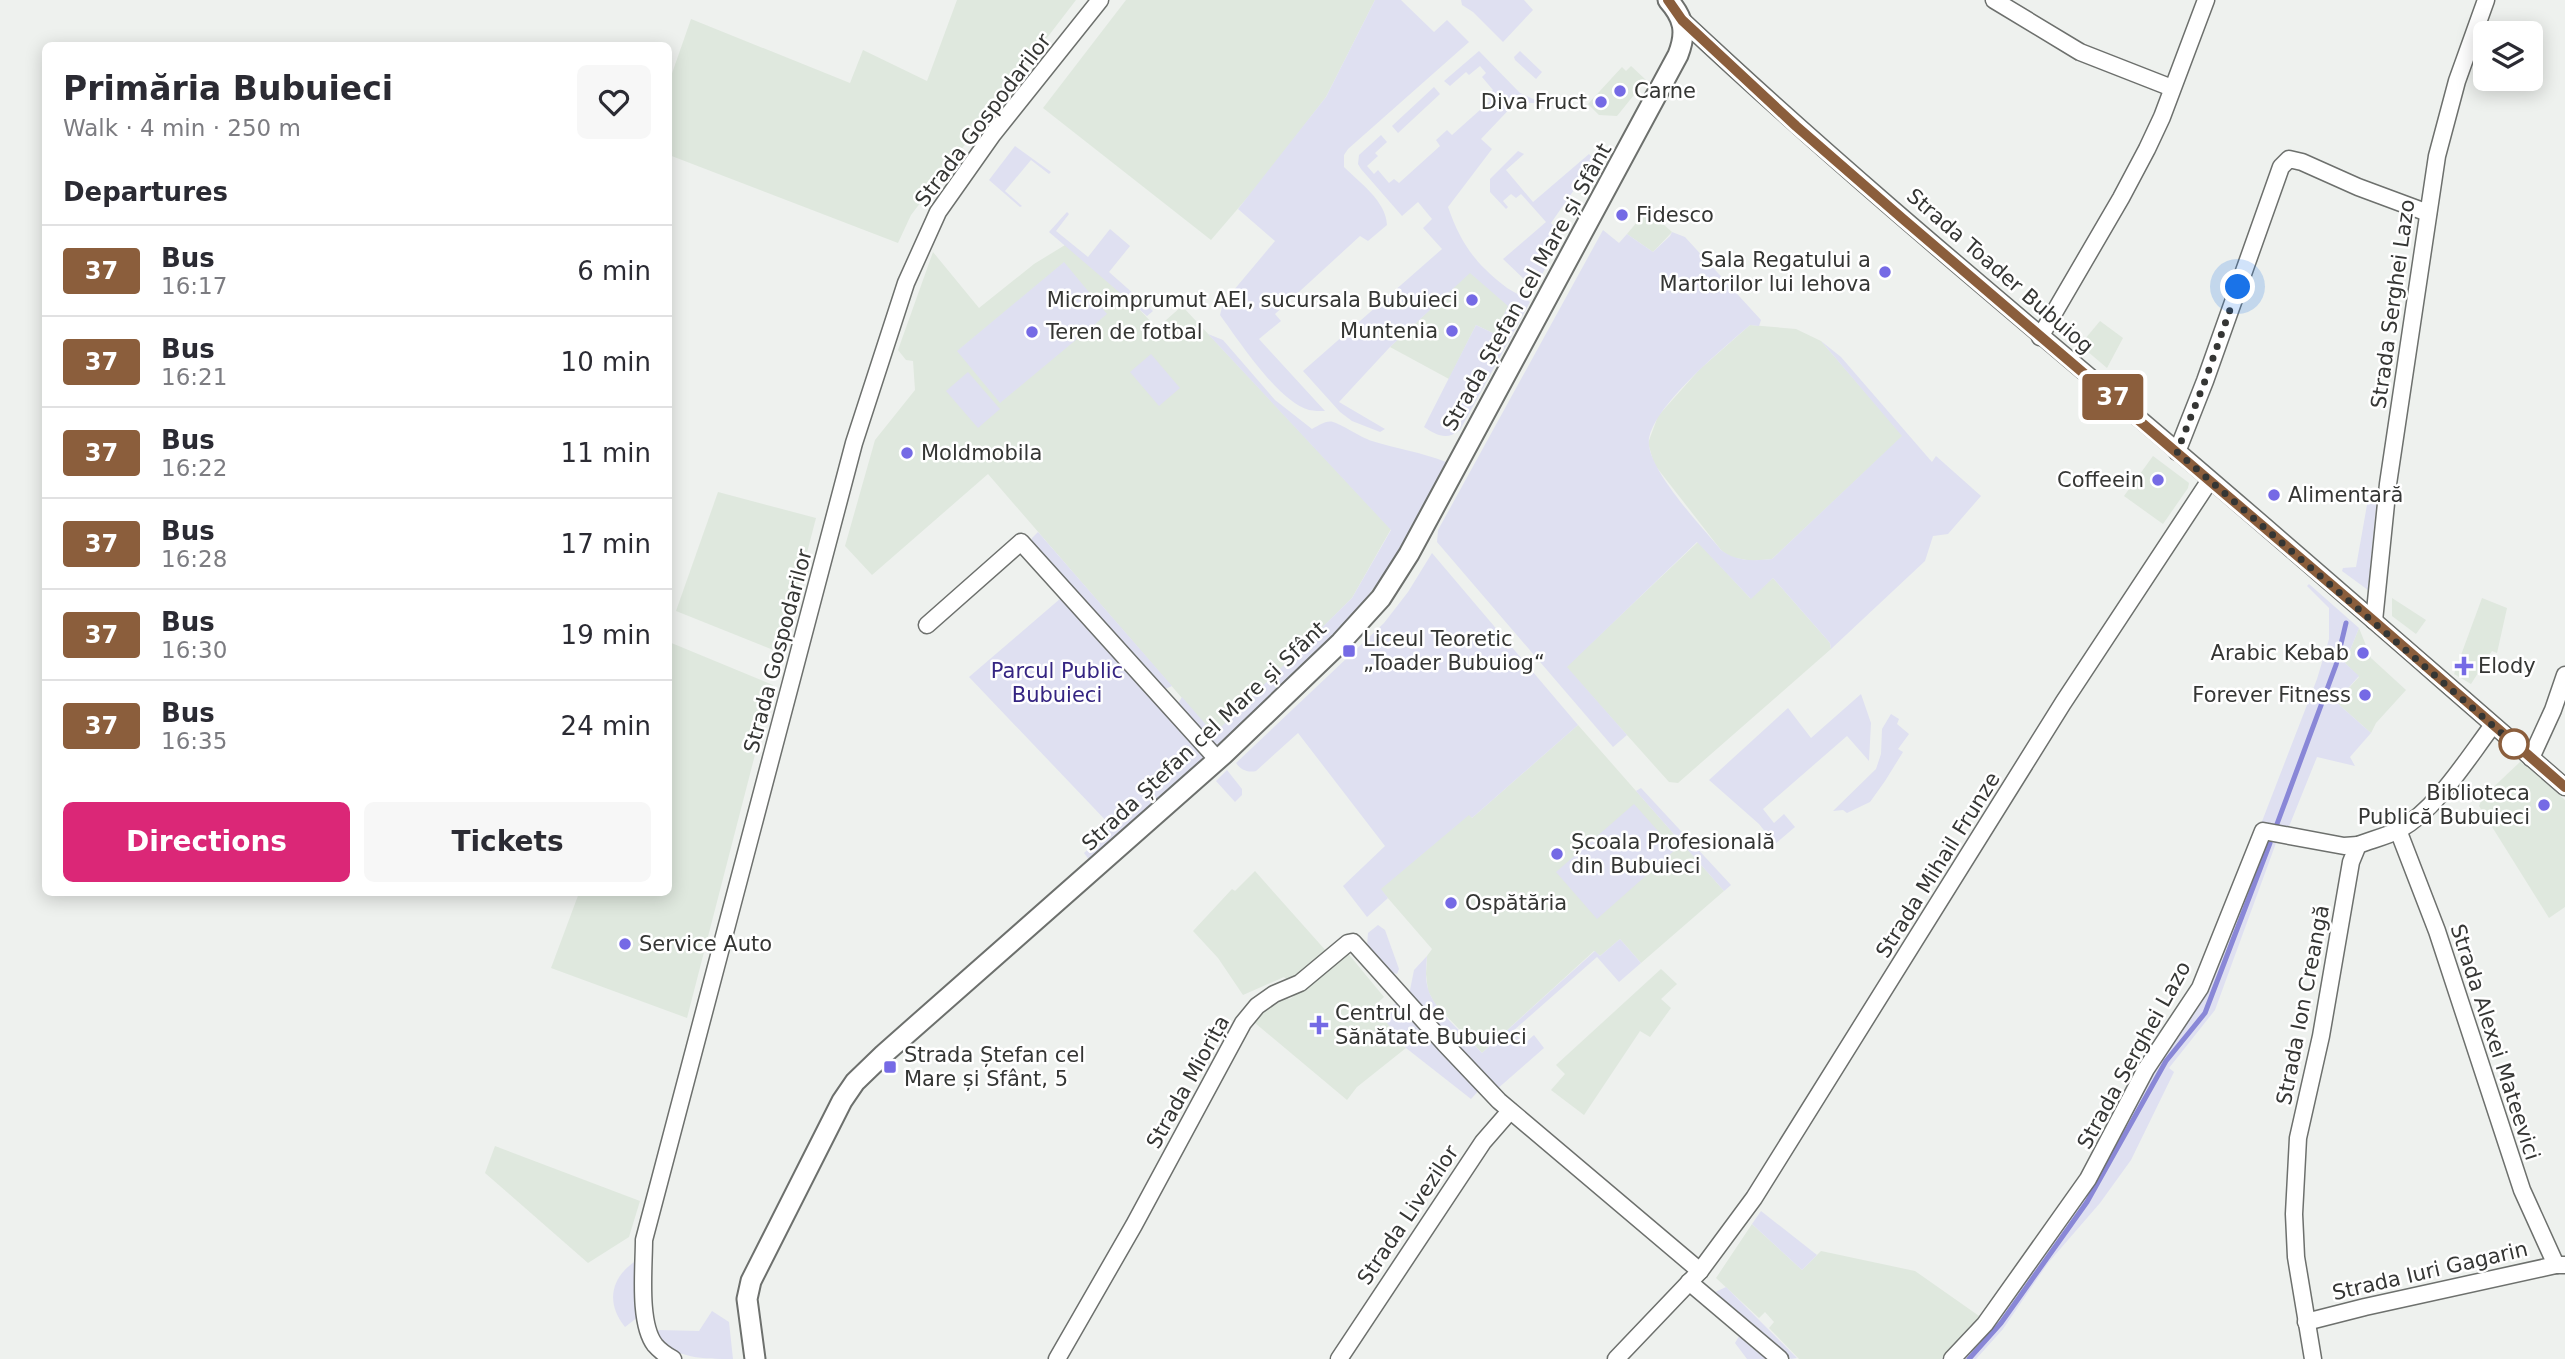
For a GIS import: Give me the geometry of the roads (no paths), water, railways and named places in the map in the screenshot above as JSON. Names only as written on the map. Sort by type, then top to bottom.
[{"type":"street","name":"Strada Gospodarilor","points":[[673,1359],[653,1343],[648,1328],[644,1296],[645,1240],[854,443],[906,283],[938,212],[993,134],[1100,0]]},
{"type":"street","name":"Strada Toader Bubuiog","points":[[1668,0],[1682,20],[1796,126],[2565,788]]},
{"type":"street","points":[[1994,0],[2080,52],[2172,88]]},
{"type":"street","points":[[2039,337],[2121,198],[2162,117],[2206,0]]},
{"type":"street","name":"Strada Serghei Lazo","points":[[2374,621],[2388,484],[2437,156],[2457,81],[2486,0]]},
{"type":"street","name":"Strada Ștefan cel Mare și Sfânt","points":[[755,1359],[747,1299],[751,1281],[836,1112],[855,1082],[1016,936],[1218,760],[1355,627],[1390,585],[1421,533],[1678,55],[1684,40],[1682,20]]},
{"type":"street","points":[[2177,452],[2281,167],[2289,159],[2428,213]]},
{"type":"street","name":"Strada Mihail Frunze","points":[[1616,1359],[1694,1277],[1754,1198],[2063,703],[2210,480]]},
{"type":"street","points":[[927,625],[1021,542],[1218,760]]},
{"type":"street","points":[[2531,758],[2553,710],[2565,675]]},
{"type":"street","points":[[2358,845],[2398,830],[2432,803],[2493,725]]},
{"type":"street","name":"Strada Alexei Mateevici","points":[[2398,830],[2437,931],[2522,1190],[2560,1265]]},
{"type":"street","name":"Strada Serghei Lazo","points":[[1952,1359],[1985,1324],[2088,1179],[2146,1069],[2200,988],[2263,831],[2344,846],[2358,845]]},
{"type":"street","name":"Strada Ion Creangă","points":[[2313,1359],[2296,1257],[2294,1214],[2298,1138],[2326,1009],[2351,862],[2358,845]]},
{"type":"street","name":"Strada Miorița","points":[[1057,1359],[1243,1023],[1257,1006],[1274,994],[1300,983],[1348,943],[1353,942],[1360,948],[1504,1106]]},
{"type":"street","points":[[1504,1106],[1694,1277],[1780,1359]]},
{"type":"street","name":"Strada Livezilor","points":[[1339,1359],[1504,1106]]},
{"type":"street","name":"Strada Iuri Gagarin","points":[[2306,1322],[2560,1265]]},
{"type":"waterway","points":[[2277,824],[2336,665],[2346,623]]},
{"type":"waterway","points":[[1969,1359],[2001,1323],[2087,1202],[2166,1061],[2205,1013],[2270,843]]},
{"type":"place","name":"Carne","points":[[1620,91]]},
{"type":"place","name":"Diva Fruct","points":[[1601,102]]},
{"type":"place","name":"Fidesco","points":[[1622,215]]},
{"type":"place","name":"Sala Regatului a Martorilor lui Iehova","points":[[1885,272]]},
{"type":"place","name":"Microimprumut AEI, sucursala Bubuieci","points":[[1472,300]]},
{"type":"place","name":"Muntenia","points":[[1452,331]]},
{"type":"place","name":"Teren de fotbal","points":[[1032,332]]},
{"type":"place","name":"Moldmobila","points":[[907,453]]},
{"type":"place","name":"Coffeein","points":[[2158,480]]},
{"type":"place","name":"Alimentară","points":[[2274,495]]},
{"type":"place","name":"Liceul Teoretic „Toader Bubuiog“","points":[[1349,651]]},
{"type":"place","name":"Arabic Kebab","points":[[2363,653]]},
{"type":"place","name":"Elody","points":[[2464,666]]},
{"type":"place","name":"Forever Fitness","points":[[2365,695]]},
{"type":"place","name":"Biblioteca Publică Bubuieci","points":[[2544,805]]},
{"type":"place","name":"Școala Profesională din Bubuieci","points":[[1557,854]]},
{"type":"place","name":"Ospătăria","points":[[1451,903]]},
{"type":"place","name":"Service Auto","points":[[625,944]]},
{"type":"place","name":"Centrul de Sănătate Bubuieci","points":[[1319,1025]]},
{"type":"place","name":"Strada Ștefan cel Mare și Sfânt, 5","points":[[890,1067]]},
{"type":"park label","name":"Parcul Public Bubuieci","points":[[1057,683]]}]
